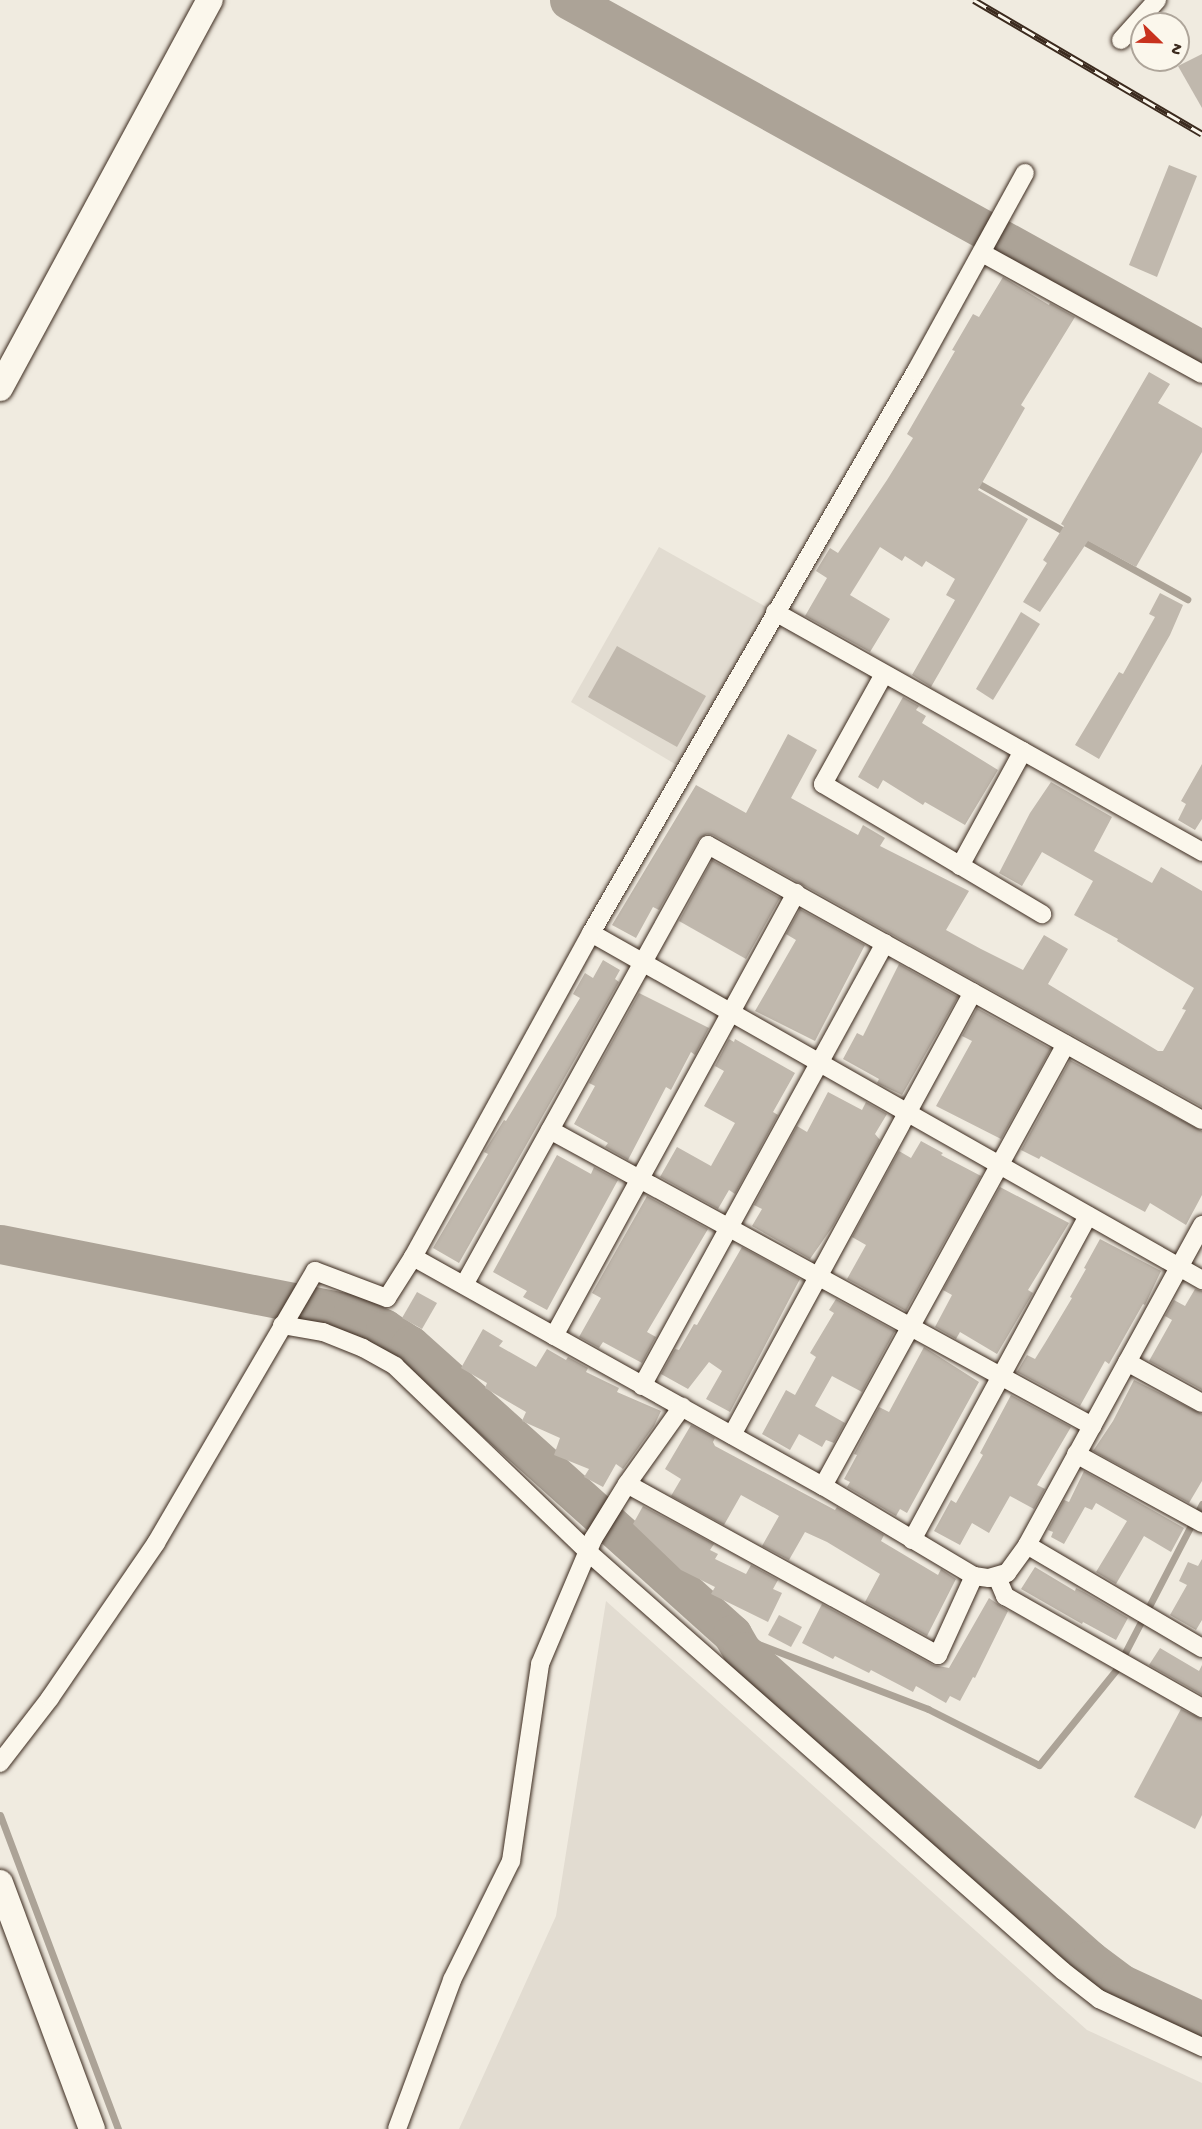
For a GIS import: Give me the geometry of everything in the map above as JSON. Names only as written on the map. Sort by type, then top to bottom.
[{"type":"street","points":[[0,388],[210,0]]},
{"type":"street","points":[[1121,40],[1157,0]]},
{"type":"street","points":[[0,1763],[50,1698],[156,1543],[315,1271],[387,1298],[413,1257],[591,933],[1025,173]]},
{"type":"street","points":[[983,249],[1202,374]]},
{"type":"street","points":[[775,612],[1202,852]]},
{"type":"street","points":[[884,674],[823,784],[1042,914]]},
{"type":"street","points":[[960,866],[1023,751]]},
{"type":"street","points":[[464,1286],[708,845],[1202,1120]]},
{"type":"street","points":[[554,1336],[796,893]]},
{"type":"street","points":[[591,933],[729,1014],[1202,1280]]},
{"type":"street","points":[[642,1386],[885,943]]},
{"type":"street","points":[[732,1435],[973,992]]},
{"type":"street","points":[[823,1486],[1066,1044]]},
{"type":"street","points":[[550,1130],[1092,1426]]},
{"type":"street","points":[[912,1540],[1088,1216]]},
{"type":"street","points":[[413,1257],[823,1486],[974,1576],[997,1577],[1007,1573],[1027,1545],[1202,1225]]},
{"type":"street","points":[[285,1320],[363,1348],[395,1366],[1063,1971],[1099,1999],[1202,2047]]},
{"type":"street","points":[[1127,1362],[1202,1403]]},
{"type":"street","points":[[397,2129],[452,1980],[511,1861],[540,1664],[590,1545],[610,1509],[682,1407]]},
{"type":"street","points":[[1076,1454],[1202,1523]]},
{"type":"street","points":[[627,1484],[938,1655],[974,1576]]},
{"type":"street","points":[[1027,1545],[1202,1648]]},
{"type":"street","points":[[997,1577],[1005,1596],[1202,1708]]},
{"type":"street","points":[[0,1882],[92,2129]]},
{"type":"shaded area","points":[[659,547],[775,612],[685,770],[571,702]]},
{"type":"shaded area","points":[[606,1601],[1087,2030],[1202,2083],[1202,2129],[459,2129],[556,1916]]},
{"type":"building","points":[[1202,54],[1202,108],[1181,72],[1190,72],[1190,60]]},
{"type":"building","points":[[1169,165],[1197,176],[1157,277],[1129,265]]},
{"type":"building","points":[[1003,277],[1049,305],[1050,303],[1075,317],[1021,405],[1025,408],[978,490],[1028,519],[931,687],[912,675],[955,600],[946,595],[955,579],[926,561],[922,567],[905,556],[902,561],[880,547],[850,595],[890,619],[870,652],[805,616],[827,578],[816,571],[830,548],[838,553],[887,480],[913,438],[907,434],[955,351],[952,350],[973,314],[979,317]]},
{"type":"building","points":[[1149,372],[1170,384],[1158,403],[1202,428],[1202,452],[1136,567],[1088,541],[1040,612],[1023,602],[1047,563],[1043,560],[1064,526],[1061,524]]},
{"type":"building","points":[[1160,593],[1183,605],[1170,635],[1099,759],[1075,745],[1119,672],[1123,674],[1155,617],[1149,614]]},
{"type":"building","points":[[1021,612],[1040,624],[993,700],[976,689]]},
{"type":"building","points":[[617,646],[706,696],[677,747],[588,697]]},
{"type":"building","points":[[903,697],[919,706],[916,710],[926,716],[922,723],[998,770],[965,825],[925,802],[923,805],[883,780],[878,789],[858,777]]},
{"type":"building","points":[[788,734],[817,750],[791,798],[858,835],[863,825],[885,838],[880,846],[969,891],[946,930],[1023,970],[1044,935],[1068,949],[1048,984],[1158,1051],[1163,1051],[1186,1010],[1182,1009],[1194,988],[1117,941],[1118,939],[1074,915],[1093,881],[1042,852],[1022,886],[999,873],[1030,813],[1051,782],[1112,817],[1094,851],[1152,883],[1161,867],[1202,891],[1202,1107],[713,835],[707,834],[699,839],[659,910],[653,907],[636,938],[612,925],[696,785],[746,813]]},
{"type":"building","points":[[1202,764],[1202,819],[1195,830],[1178,820],[1186,804],[1181,801]]},
{"type":"building","points":[[712,860],[780,898],[746,959],[679,921]]},
{"type":"building","points":[[800,909],[865,945],[815,1041],[755,1011],[796,940],[786,934]]},
{"type":"building","points":[[603,960],[620,970],[615,979],[619,982],[459,1263],[433,1248],[488,1154],[484,1152],[504,1120],[506,1121],[580,998],[573,994],[585,973],[593,978]]},
{"type":"building","points":[[899,964],[958,997],[902,1095],[877,1083],[879,1079],[843,1059],[857,1033],[863,1036]]},
{"type":"building","points":[[639,993],[709,1028],[695,1055],[691,1052],[671,1090],[666,1087],[628,1160],[605,1147],[608,1143],[574,1124],[595,1086],[589,1083]]},
{"type":"building","points":[[977,1008],[1051,1049],[1001,1139],[936,1106],[972,1041],[962,1036]]},
{"type":"building","points":[[729,1039],[734,1042],[735,1039],[795,1073],[773,1112],[778,1115],[735,1194],[729,1190],[718,1209],[660,1177],[677,1147],[711,1166],[735,1123],[704,1106],[724,1071],[715,1066]]},
{"type":"building","points":[[1070,1060],[1202,1131],[1202,1195],[1186,1225],[1150,1203],[1145,1212],[1041,1156],[1039,1159],[1021,1150]]},
{"type":"building","points":[[828,1092],[862,1110],[866,1102],[887,1114],[875,1134],[880,1140],[833,1226],[810,1259],[752,1226],[762,1209],[754,1205],[797,1126],[807,1132]]},
{"type":"building","points":[[921,1141],[943,1153],[941,1155],[981,1176],[906,1311],[847,1279],[866,1245],[852,1237],[899,1151],[911,1158]]},
{"type":"building","points":[[557,1155],[591,1174],[594,1167],[618,1180],[547,1310],[523,1297],[527,1291],[493,1272]]},
{"type":"building","points":[[1000,1187],[1069,1223],[1028,1290],[1033,1293],[997,1354],[960,1332],[956,1339],[935,1327],[952,1295],[943,1290]]},
{"type":"building","points":[[647,1196],[708,1229],[647,1332],[656,1337],[642,1363],[603,1342],[599,1348],[579,1337],[601,1298],[592,1293]]},
{"type":"building","points":[[1100,1239],[1161,1271],[1145,1305],[1143,1304],[1109,1364],[1105,1361],[1080,1406],[1017,1372],[1027,1355],[1035,1359],[1045,1343],[1072,1298],[1070,1297]]},
{"type":"building","points":[[742,1247],[800,1279],[730,1412],[706,1399],[722,1371],[709,1362],[688,1389],[661,1374],[675,1349],[679,1350],[694,1324],[697,1325]]},
{"type":"building","points":[[1195,1289],[1202,1291],[1202,1390],[1149,1361],[1172,1320],[1165,1316],[1174,1300],[1185,1306]]},
{"type":"building","points":[[417,1292],[437,1303],[422,1329],[402,1318]]},
{"type":"building","points":[[836,1299],[895,1331],[862,1392],[832,1376],[815,1406],[845,1423],[834,1443],[826,1440],[822,1447],[799,1434],[790,1450],[762,1434],[786,1390],[795,1395],[816,1357],[810,1353],[834,1313],[829,1310]]},
{"type":"building","points":[[483,1329],[503,1341],[499,1346],[536,1367],[547,1349],[566,1360],[568,1357],[588,1368],[586,1372],[619,1388],[617,1392],[661,1411],[654,1426],[623,1469],[616,1464],[603,1487],[584,1477],[589,1469],[554,1455],[560,1438],[522,1421],[526,1412],[485,1388],[487,1383],[461,1368]]},
{"type":"building","points":[[924,1347],[979,1382],[907,1513],[900,1509],[896,1516],[847,1487],[850,1482],[844,1479],[857,1455],[854,1454],[879,1407],[889,1412]]},
{"type":"building","points":[[1134,1380],[1202,1414],[1202,1481],[1189,1503],[1093,1451],[1113,1421]]},
{"type":"building","points":[[1011,1395],[1071,1427],[1037,1485],[1045,1489],[1034,1509],[1010,1496],[989,1533],[972,1523],[960,1545],[934,1531],[951,1500],[956,1503],[983,1455],[980,1453]]},
{"type":"building","points":[[691,1425],[715,1438],[713,1442],[715,1446],[835,1510],[837,1507],[884,1535],[881,1541],[938,1575],[941,1569],[956,1579],[927,1636],[865,1602],[880,1574],[827,1542],[805,1532],[789,1560],[762,1546],[779,1516],[741,1495],[724,1525],[671,1496],[681,1479],[665,1469]]},
{"type":"building","points":[[1084,1471],[1184,1528],[1171,1552],[1144,1536],[1116,1584],[1096,1572],[1127,1521],[1096,1503],[1092,1510],[1085,1507],[1064,1544],[1051,1537],[1053,1532],[1048,1530],[1064,1500],[1069,1502]]},
{"type":"building","points":[[643,1506],[714,1544],[710,1550],[718,1554],[715,1559],[746,1574],[751,1565],[778,1580],[773,1589],[782,1593],[768,1622],[711,1594],[715,1587],[681,1570],[633,1524]]},
{"type":"building","points":[[1202,1559],[1202,1620],[1196,1630],[1170,1615],[1187,1585],[1179,1581],[1188,1562],[1198,1566]]},
{"type":"building","points":[[1035,1567],[1075,1591],[1076,1588],[1084,1592],[1128,1618],[1116,1640],[1083,1622],[1082,1624],[1021,1589]]},
{"type":"building","points":[[989,1598],[1008,1611],[975,1678],[973,1677],[960,1701],[950,1696],[946,1703],[916,1686],[913,1692],[871,1670],[869,1673],[835,1656],[833,1659],[802,1643],[822,1604],[933,1665],[949,1668]]},
{"type":"building","points":[[779,1615],[802,1627],[791,1647],[768,1635]]},
{"type":"building","points":[[1160,1648],[1199,1671],[1202,1665],[1202,1695],[1149,1665]]},
{"type":"building","points":[[1181,1709],[1202,1719],[1202,1815],[1195,1829],[1134,1797]]},
{"type":"waterway","points":[[569,0],[1202,350]]},
{"type":"waterway","points":[[974,481],[1069,534]]},
{"type":"waterway","points":[[1079,539],[1187,599]]},
{"type":"waterway","points":[[0,1244],[352,1314],[385,1329],[410,1345],[732,1634],[742,1651],[1090,1960],[1120,1983],[1202,2021]]},
{"type":"waterway","points":[[732,1634],[928,1709],[1039,1765],[1116,1670],[1202,1504]]},
{"type":"waterway","points":[[0,1815],[118,2129]]},
{"type":"railway","points":[[974,0],[1202,134]]}]
